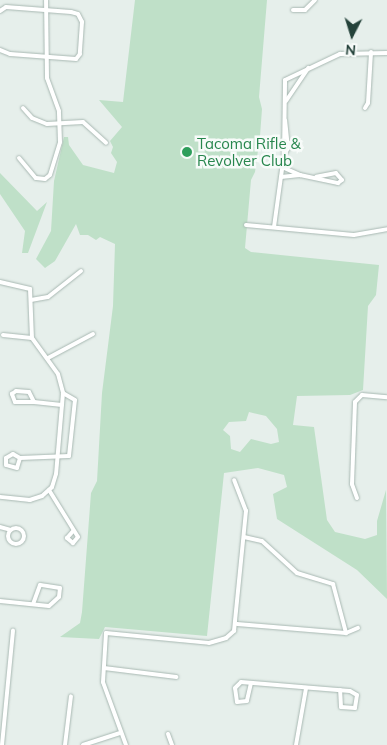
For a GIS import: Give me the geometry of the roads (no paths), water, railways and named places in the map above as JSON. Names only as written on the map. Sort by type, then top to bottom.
[{"type":"street","points":[[19,158],[36,178],[45,179],[50,175],[60,142],[61,124],[48,84],[46,0]]},
{"type":"street","points":[[293,10],[304,10],[315,0]]},
{"type":"street","points":[[0,50],[76,58],[82,25],[79,15],[46,10],[1,10]]},
{"type":"street","points":[[364,108],[368,103],[371,52]]},
{"type":"street","points":[[274,227],[284,155],[282,149],[286,101],[285,80],[310,66],[340,54],[387,52]]},
{"type":"street","points":[[286,101],[310,66]]},
{"type":"street","points":[[23,108],[38,121],[61,124],[83,122],[106,144]]},
{"type":"street","points":[[282,167],[300,175]]},
{"type":"street","points":[[281,177],[300,175],[316,177],[333,183],[342,180],[336,173],[316,177]]},
{"type":"street","points":[[246,225],[360,235],[387,229]]},
{"type":"street","points":[[31,300],[48,297],[81,272]]},
{"type":"street","points":[[0,282],[30,289],[32,338],[48,358],[61,379],[63,393],[55,478],[49,490],[43,495],[30,500],[0,498]]},
{"type":"street","points":[[48,358],[82,336],[93,334]]},
{"type":"street","points":[[3,335],[32,338]]},
{"type":"street","points":[[34,402],[29,392],[16,390],[12,394],[15,402],[62,405]]},
{"type":"street","points":[[20,458],[17,468],[6,465],[10,454],[20,458],[57,458],[69,456],[74,408],[73,398],[63,393]]},
{"type":"street","points":[[357,498],[352,484],[355,402],[362,395],[387,397]]},
{"type":"street","points":[[126,745],[119,733],[106,693],[104,668],[106,633],[214,642],[230,635],[237,624],[246,506],[234,480]]},
{"type":"street","points":[[49,490],[73,531]]},
{"type":"street","points":[[0,527],[21,532],[21,543],[12,542],[8,534],[11,530]]},
{"type":"street","points":[[244,537],[262,542],[296,573],[334,584],[346,633]]},
{"type":"street","points":[[0,601],[33,604],[51,605],[60,596],[60,588],[40,585],[33,604]]},
{"type":"street","points":[[237,624],[346,633],[358,628]]},
{"type":"street","points":[[2,745],[12,631]]},
{"type":"street","points":[[104,668],[176,677]]},
{"type":"street","points":[[250,683],[247,701],[237,702],[237,684],[250,683],[340,690],[356,693],[355,708],[340,707],[340,690]]},
{"type":"street","points":[[296,745],[306,688]]},
{"type":"street","points":[[65,745],[70,696]]},
{"type":"street","points":[[83,745],[119,733]]},
{"type":"street","points":[[168,734],[172,745]]},
{"type":"place","name":"Tacoma Rifle & Revolver Club","points":[[187,152]]}]
